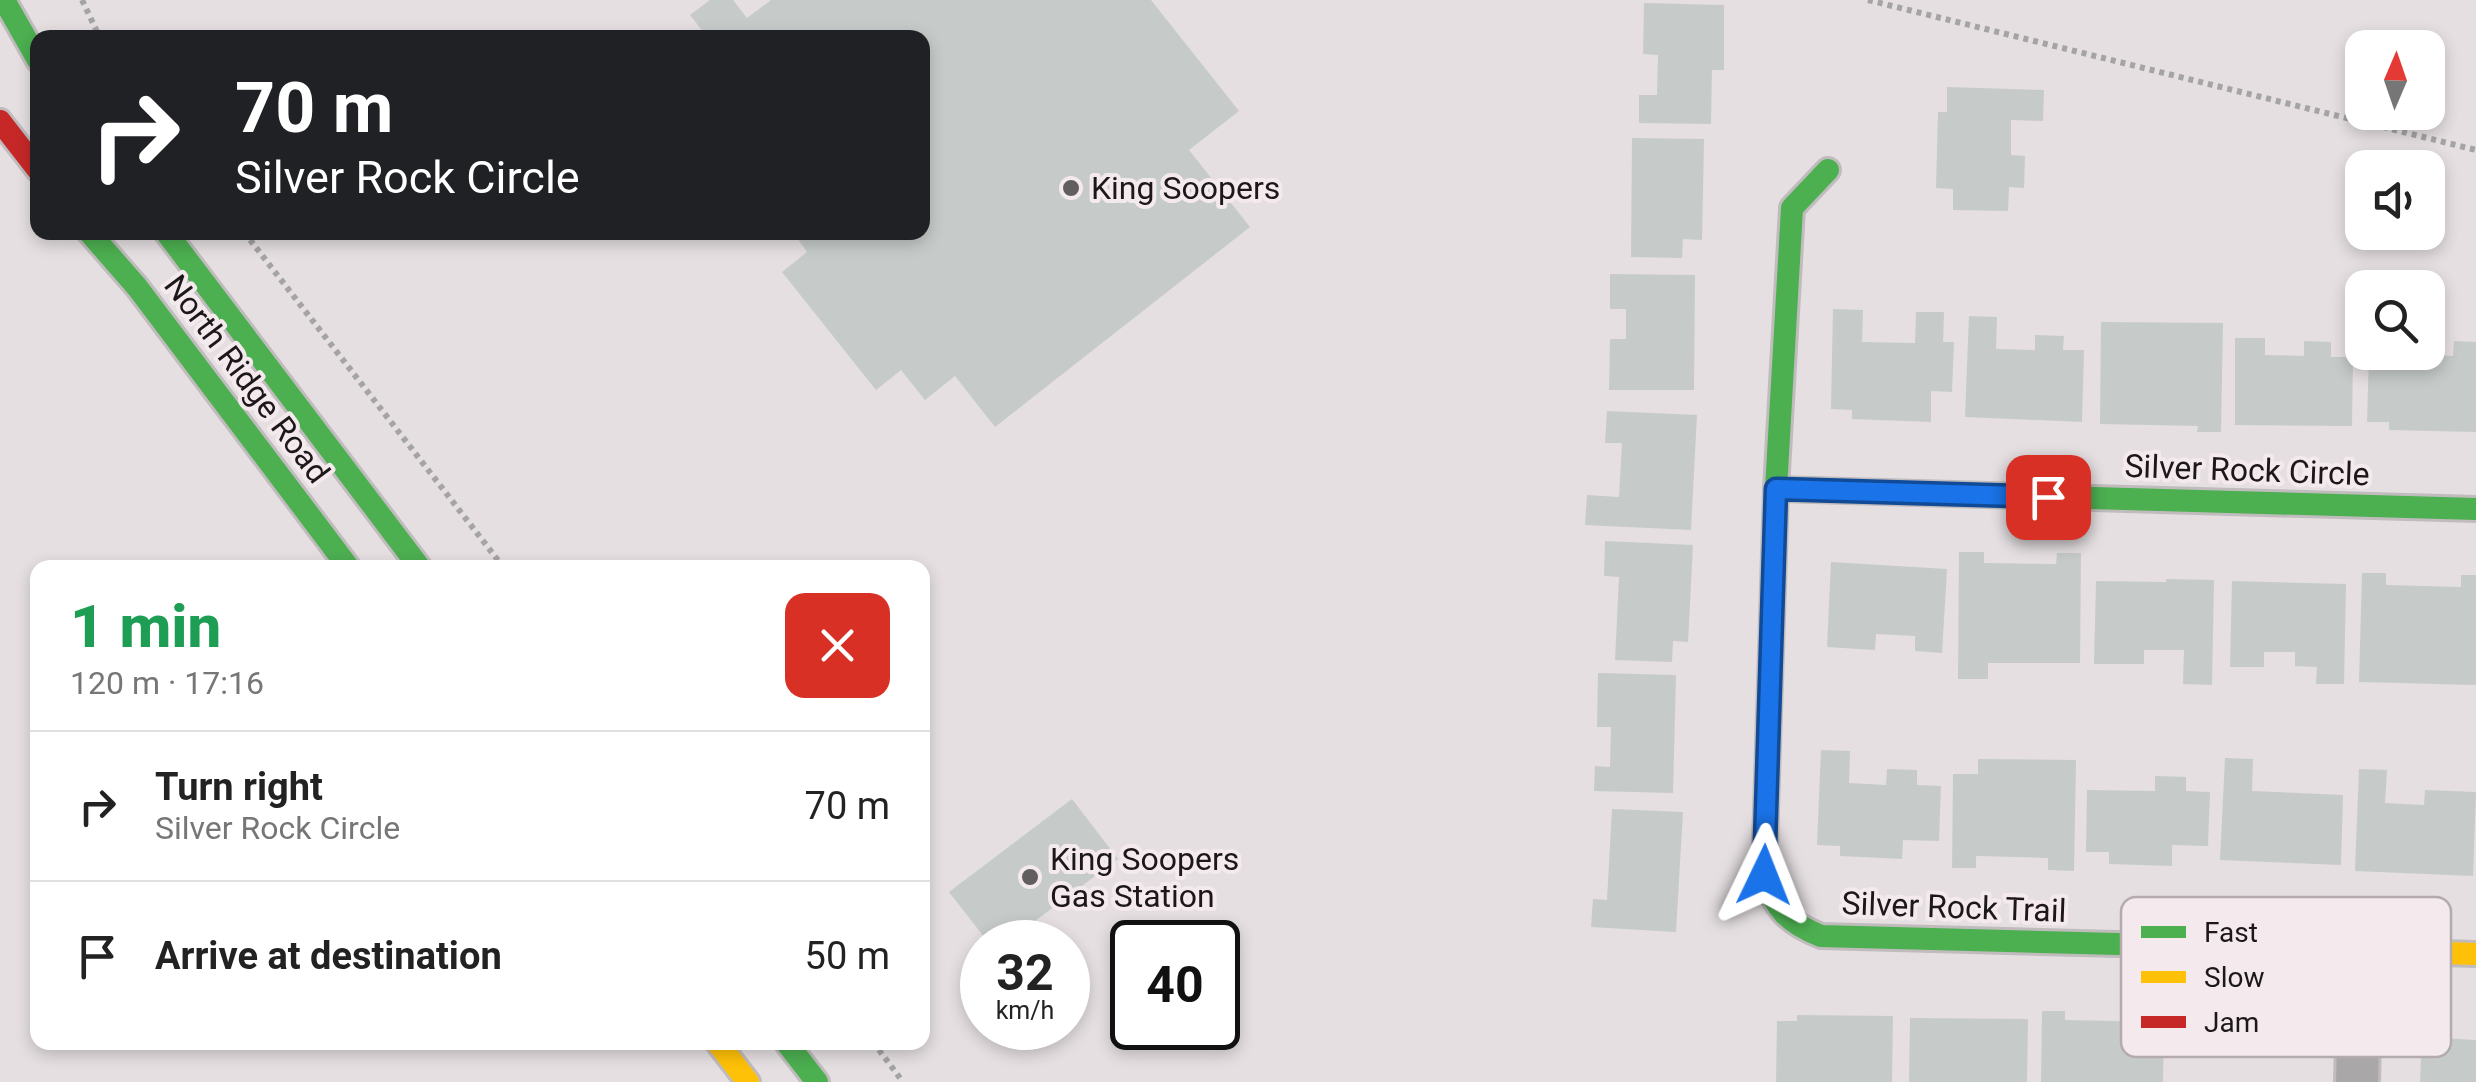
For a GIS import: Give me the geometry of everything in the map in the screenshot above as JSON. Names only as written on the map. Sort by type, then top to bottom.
[{"type":"street","points":[[4,0],[30,46]]},
{"type":"street","points":[[0,121],[30,160]]},
{"type":"street","name":"Silver Rock Trail","points":[[1828,170],[1792,208],[1776,489],[1764,875],[1773,907],[1782,918],[1821,936],[2121,944]]},
{"type":"street","name":"North Ridge Road","points":[[96,240],[136,287],[343,560]]},
{"type":"street","name":"North Ridge Road","points":[[172,240],[414,560]]},
{"type":"street","name":"Silver Rock Circle","points":[[1776,489],[2476,509]]},
{"type":"street","name":"Silver Rock Trail","points":[[2451,953],[2476,954]]},
{"type":"street","points":[[723,1050],[748,1082]]},
{"type":"street","points":[[792,1050],[817,1082]]},
{"type":"street","points":[[2357,1082],[2358,1057]]},
{"type":"path","points":[[82,0],[96,30]]},
{"type":"path","points":[[1868,0],[2476,150]]},
{"type":"path","points":[[250,240],[498,560]]},
{"type":"path","points":[[878,1050],[903,1082]]},
{"type":"building","name":"King Soopers","points":[[710,0],[733,0],[747,18],[771,0],[1151,0],[1239,111],[1189,150],[1250,227],[995,427],[955,376],[925,400],[901,370],[876,390],[782,272],[807,252],[799,240],[930,240],[930,30],[702,30],[690,15]]},
{"type":"building","points":[[1644,3],[1724,5],[1724,70],[1712,70],[1711,124],[1639,123],[1639,95],[1657,95],[1658,55],[1643,54]]},
{"type":"building","points":[[1947,87],[2044,90],[2043,121],[2011,120],[2011,155],[2025,156],[2024,188],[2009,187],[2008,211],[1953,210],[1953,189],[1936,188],[1938,112],[1947,112]]},
{"type":"building","points":[[1632,138],[1704,139],[1702,240],[1683,239],[1682,258],[1631,257]]},
{"type":"building","points":[[1610,274],[1695,275],[1694,390],[1609,390],[1610,339],[1626,339],[1626,309],[1610,309]]},
{"type":"building","points":[[1833,309],[1863,310],[1862,342],[1915,343],[1916,312],[1944,312],[1943,342],[1954,342],[1952,392],[1931,391],[1931,422],[1852,419],[1852,410],[1831,409]]},
{"type":"building","points":[[1969,316],[1997,317],[1996,349],[2035,350],[2035,335],[2064,336],[2063,350],[2084,350],[2082,422],[1965,417]]},
{"type":"building","points":[[2101,322],[2223,323],[2221,432],[2197,432],[2198,426],[2100,424]]},
{"type":"building","points":[[2235,338],[2265,338],[2265,355],[2304,356],[2304,341],[2331,342],[2331,357],[2345,357],[2345,370],[2353,370],[2352,426],[2235,425]]},
{"type":"building","points":[[2454,341],[2476,342],[2476,432],[2389,430],[2389,422],[2367,422],[2368,370],[2445,370],[2445,356],[2453,356]]},
{"type":"building","points":[[1607,411],[1697,415],[1691,530],[1585,525],[1587,495],[1619,497],[1622,443],[1605,443]]},
{"type":"building","points":[[1605,541],[1693,545],[1688,642],[1673,641],[1672,662],[1615,660],[1619,577],[1604,576]]},
{"type":"building","points":[[1959,552],[1984,552],[1984,563],[2056,564],[2057,553],[2081,553],[2080,663],[1988,663],[1988,679],[1958,679]]},
{"type":"building","points":[[1831,562],[1947,569],[1942,653],[1915,651],[1915,636],[1876,634],[1875,650],[1827,647]]},
{"type":"building","points":[[2362,573],[2386,573],[2386,585],[2461,587],[2461,575],[2476,575],[2476,685],[2359,682]]},
{"type":"building","points":[[2214,580],[2212,685],[2183,684],[2184,650],[2144,650],[2144,664],[2094,664],[2096,581]]},
{"type":"building","points":[[2232,581],[2346,584],[2344,684],[2316,684],[2317,667],[2295,666],[2295,652],[2264,652],[2264,667],[2230,667]]},
{"type":"building","points":[[1598,673],[1676,675],[1673,793],[1594,791],[1595,766],[1610,767],[1611,727],[1597,727]]},
{"type":"building","points":[[1821,750],[1850,751],[1849,783],[1886,785],[1887,769],[1917,770],[1917,785],[1941,786],[1939,841],[1903,840],[1902,859],[1840,856],[1840,846],[1817,845]]},
{"type":"building","points":[[2225,758],[2253,759],[2252,791],[2343,795],[2341,865],[2220,860]]},
{"type":"building","points":[[1978,759],[2076,760],[2074,871],[2048,870],[2048,858],[1976,856],[1976,868],[1952,868],[1953,774],[1978,774]]},
{"type":"building","points":[[2359,769],[2387,770],[2385,803],[2424,805],[2425,790],[2476,792],[2473,876],[2355,871]]},
{"type":"building","points":[[2155,776],[2186,777],[2186,791],[2210,792],[2208,846],[2172,845],[2172,866],[2109,864],[2109,852],[2086,852],[2087,790],[2155,791]]},
{"type":"building","points":[[1072,799],[1118,859],[1036,920],[971,920],[949,892]]},
{"type":"building","points":[[1612,809],[1683,812],[1676,932],[1591,927],[1593,899],[1607,900]]},
{"type":"building","points":[[2042,1011],[2065,1011],[2065,1020],[2121,1021],[2121,1057],[2163,1057],[2163,1082],[2041,1082]]},
{"type":"building","points":[[1797,1015],[1893,1016],[1892,1082],[1776,1082],[1777,1021],[1797,1021]]},
{"type":"building","points":[[1910,1018],[2028,1019],[2027,1082],[1909,1082]]},
{"type":"building","points":[[2451,1039],[2476,1040],[2476,1082],[2420,1082],[2421,1057],[2451,1057]]},
{"type":"traffic: fast","points":[[4,0],[30,46]]},
{"type":"traffic: fast","points":[[1828,170],[1792,208],[1776,489],[1764,875],[1778,906],[1791,920],[1821,936],[2121,944]]},
{"type":"traffic: fast","points":[[96,240],[137,287],[343,560]]},
{"type":"traffic: fast","points":[[172,240],[414,560]]},
{"type":"traffic: fast","points":[[1776,489],[2476,509]]},
{"type":"traffic: fast","points":[[792,1050],[817,1082]]},
{"type":"traffic: slow","points":[[2451,953],[2476,954]]},
{"type":"traffic: slow","points":[[723,1050],[748,1082]]},
{"type":"traffic: jam","points":[[0,121],[30,160]]},
{"type":"place","name":"King Soopers","points":[[1071,188]]},
{"type":"place","name":"King Soopers Gas Station","points":[[1030,877]]},
{"type":"route","points":[[1764,875],[1776,489],[2048,497]]}]
